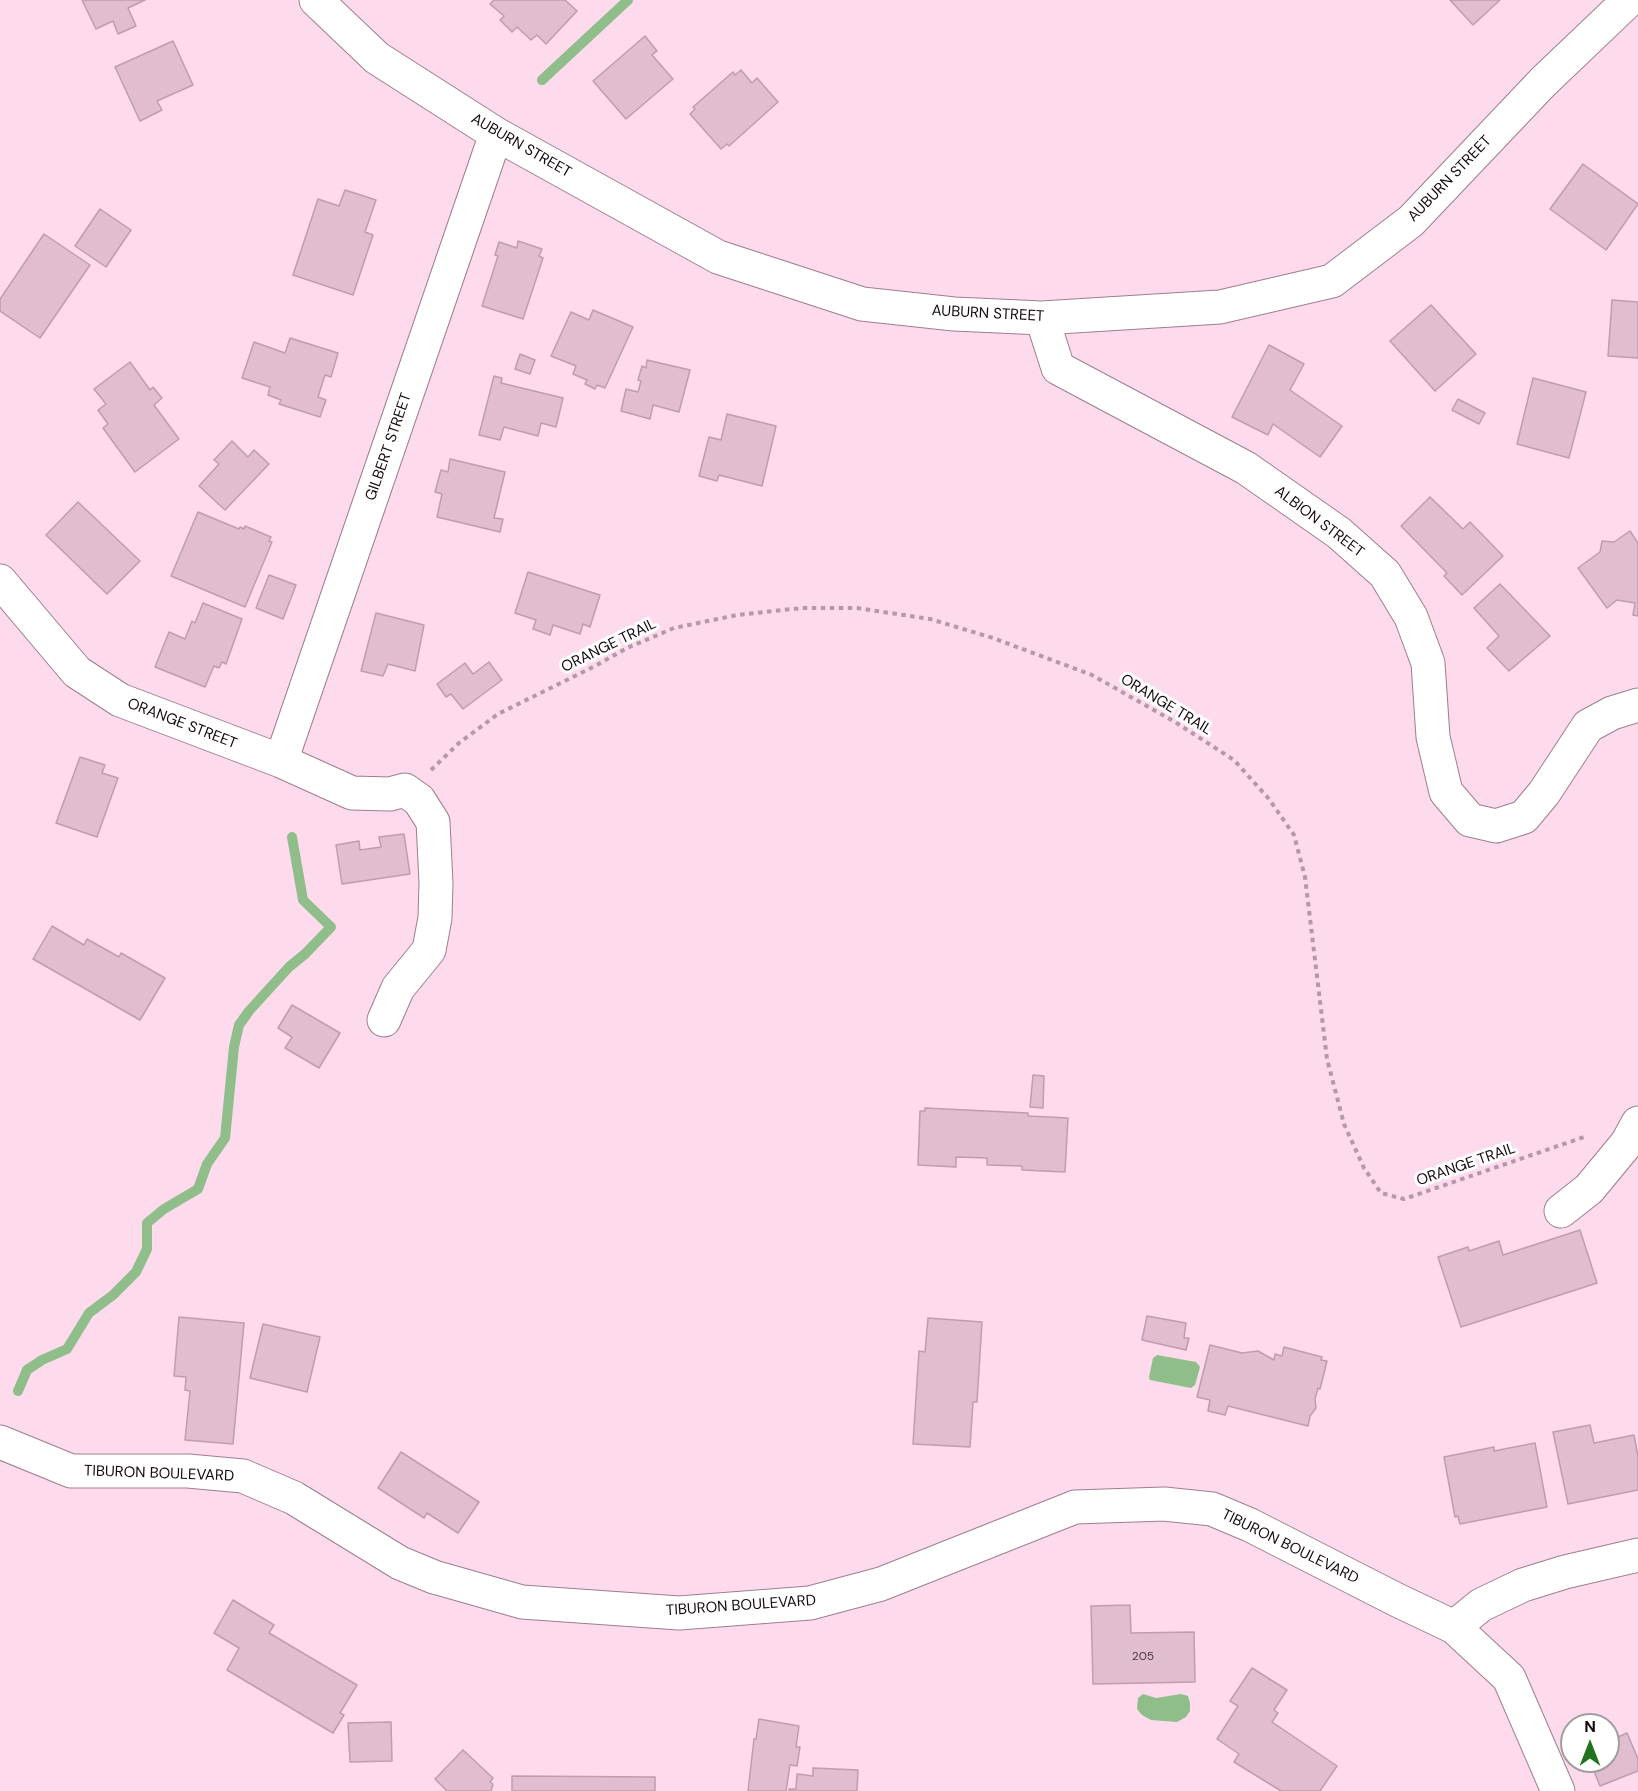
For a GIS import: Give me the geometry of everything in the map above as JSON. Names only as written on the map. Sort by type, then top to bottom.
[{"type":"street","name":"AUBURN STREET","points":[[316,0],[377,58],[496,134],[718,257],[862,304],[954,314],[1042,318],[1220,307],[1332,281],[1411,221],[1544,82],[1629,0]]},
{"type":"street","name":"GILBERT STREET","points":[[281,761],[496,134]]},
{"type":"street","name":"ALBION STREET","points":[[1042,318],[1058,368],[1246,468],[1339,533],[1385,574],[1412,617],[1428,663],[1433,737],[1446,792],[1470,820],[1496,826],[1524,817],[1544,793],[1588,726],[1612,713],[1638,705]]},
{"type":"street","name":"ORANGE STREET","points":[[0,581],[76,672],[120,700],[281,761],[352,793],[390,794],[405,790]]},
{"type":"street","points":[[384,1020],[398,988],[429,950],[435,918],[433,822],[419,800],[405,790]]},
{"type":"street","points":[[1561,1211],[1589,1189],[1626,1143],[1638,1123]]},
{"type":"street","name":"TIBURON BOULEVARD","points":[[0,1442],[71,1471],[188,1471],[243,1476],[294,1498],[400,1563],[434,1577],[522,1602],[679,1613],[810,1603],[881,1584],[1075,1507],[1164,1504],[1212,1509],[1250,1525],[1454,1627],[1509,1678],[1558,1791]]},
{"type":"street","points":[[1454,1627],[1481,1605],[1523,1585],[1638,1555]]},
{"type":"path","name":"ORANGE TRAIL","points":[[405,790],[428,773],[459,743],[498,714],[627,648],[674,628],[737,615],[802,608],[857,608],[930,619],[993,638],[1092,675],[1176,722],[1234,760],[1269,799],[1294,835],[1305,877],[1328,1059],[1344,1124],[1364,1168],[1382,1193],[1404,1199],[1593,1134]]},
{"type":"shaded area","points":[[1157,1355],[1196,1362],[1200,1367],[1195,1385],[1191,1388],[1150,1380],[1153,1358]]},
{"type":"shaded area","points":[[1143,1694],[1156,1698],[1181,1694],[1188,1696],[1190,1711],[1186,1717],[1177,1722],[1151,1720],[1137,1709],[1138,1698]]},
{"type":"building","points":[[82,0],[145,0],[128,8],[136,26],[118,34],[113,21],[96,29]]},
{"type":"building","points":[[494,0],[565,0],[577,11],[546,44],[537,35],[531,40],[517,27],[512,32],[500,20],[504,16],[490,4]]},
{"type":"building","points":[[1450,0],[1500,0],[1473,25]]},
{"type":"building","points":[[645,36],[657,51],[652,55],[673,79],[626,119],[593,81]]},
{"type":"building","points":[[173,41],[193,85],[157,101],[162,110],[140,121],[115,67]]},
{"type":"building","points":[[741,70],[752,83],[757,78],[778,102],[729,146],[727,144],[721,149],[690,114],[695,109],[693,107],[733,72],[735,75]]},
{"type":"building","points":[[1583,164],[1638,204],[1606,250],[1550,209]]},
{"type":"building","points":[[345,190],[376,200],[365,232],[373,235],[353,295],[293,275],[318,199],[339,206]]},
{"type":"building","points":[[100,209],[131,230],[106,267],[75,246]]},
{"type":"building","points":[[44,234],[90,265],[40,338],[0,311],[0,299]]},
{"type":"building","points":[[518,241],[542,249],[539,256],[543,258],[523,319],[482,306],[498,256],[495,255],[499,242],[517,248]]},
{"type":"building","points":[[1612,300],[1638,302],[1638,358],[1608,356]]},
{"type":"building","points":[[1431,305],[1476,354],[1435,391],[1390,341]]},
{"type":"building","points":[[593,310],[633,327],[605,388],[597,385],[595,389],[585,384],[587,380],[573,374],[576,366],[551,356],[571,312],[589,320]]},
{"type":"building","points":[[290,338],[338,353],[331,377],[325,375],[318,397],[326,400],[320,417],[279,404],[281,400],[268,395],[270,387],[242,378],[254,342],[285,353]]},
{"type":"building","points":[[1269,345],[1304,364],[1290,390],[1342,426],[1320,457],[1273,424],[1268,435],[1232,417]]},
{"type":"building","points":[[520,354],[535,360],[530,374],[515,369]]},
{"type":"building","points":[[647,360],[690,370],[679,412],[653,405],[650,419],[621,411],[626,389],[638,392],[641,381],[638,380],[642,366],[646,368]]},
{"type":"building","points":[[130,362],[150,390],[153,387],[162,398],[154,405],[179,439],[135,472],[103,428],[108,424],[98,410],[106,404],[94,389]]},
{"type":"building","points":[[494,376],[502,378],[501,383],[563,398],[556,427],[541,423],[538,436],[504,427],[500,440],[479,435]]},
{"type":"building","points":[[1533,378],[1586,392],[1569,458],[1517,444]]},
{"type":"building","points":[[1458,399],[1485,413],[1479,424],[1452,410]]},
{"type":"building","points":[[727,414],[776,426],[762,486],[719,475],[717,481],[699,476],[709,437],[721,440]]},
{"type":"building","points":[[232,441],[248,457],[254,450],[269,464],[225,510],[199,486],[219,464],[214,460]]},
{"type":"building","points":[[450,459],[505,472],[494,518],[503,519],[500,532],[437,517],[442,494],[435,492],[441,470],[448,472]]},
{"type":"building","points":[[1430,497],[1463,529],[1470,522],[1503,556],[1462,595],[1444,576],[1447,573],[1401,526]]},
{"type":"building","points":[[78,502],[140,561],[107,594],[46,535]]},
{"type":"building","points":[[198,512],[239,529],[240,527],[244,529],[245,526],[271,537],[269,541],[272,542],[245,607],[171,576]]},
{"type":"building","points":[[1630,531],[1638,543],[1638,616],[1633,615],[1635,603],[1617,600],[1607,608],[1578,568],[1600,552],[1602,541],[1614,542]]},
{"type":"building","points":[[528,572],[600,595],[590,627],[583,624],[580,634],[553,625],[550,635],[533,629],[536,620],[515,613]]},
{"type":"building","points":[[269,575],[296,585],[283,619],[256,608]]},
{"type":"building","points":[[1500,584],[1550,636],[1509,671],[1487,648],[1499,636],[1474,608]]},
{"type":"building","points":[[203,603],[242,619],[226,664],[222,662],[219,668],[214,666],[205,687],[155,667],[169,632],[185,639]]},
{"type":"building","points":[[376,613],[424,625],[415,671],[388,664],[383,676],[361,671]]},
{"type":"building","points":[[489,662],[502,680],[463,709],[451,694],[446,697],[437,684],[465,663],[473,674]]},
{"type":"building","points":[[80,757],[105,765],[102,773],[118,778],[97,837],[56,823]]},
{"type":"building","points":[[404,834],[410,874],[342,884],[336,845],[359,841],[360,850],[381,847],[379,837]]},
{"type":"building","points":[[52,926],[84,945],[87,939],[119,957],[121,953],[165,978],[140,1020],[33,959]]},
{"type":"building","points":[[292,1005],[340,1033],[319,1068],[285,1048],[292,1037],[278,1028]]},
{"type":"building","points":[[1033,1075],[1044,1076],[1043,1108],[1030,1107]]},
{"type":"building","points":[[925,1108],[1028,1113],[1028,1116],[1068,1118],[1065,1172],[1022,1170],[1022,1166],[987,1165],[987,1158],[956,1157],[956,1167],[918,1165],[920,1111],[925,1111]]},
{"type":"building","points":[[1580,1230],[1597,1283],[1461,1327],[1438,1257],[1468,1247],[1469,1251],[1499,1241],[1503,1255]]},
{"type":"building","points":[[1147,1316],[1186,1323],[1184,1338],[1189,1338],[1186,1350],[1142,1340]]},
{"type":"building","points":[[179,1317],[244,1323],[233,1444],[185,1440],[190,1391],[185,1390],[186,1377],[174,1376]]},
{"type":"building","points":[[928,1318],[982,1322],[977,1402],[973,1402],[970,1447],[913,1444],[919,1351],[925,1352]]},
{"type":"building","points":[[263,1324],[320,1337],[307,1392],[250,1378]]},
{"type":"building","points":[[1210,1345],[1242,1353],[1258,1351],[1274,1360],[1275,1354],[1282,1356],[1284,1347],[1322,1357],[1321,1360],[1327,1361],[1315,1399],[1316,1408],[1310,1416],[1308,1426],[1228,1406],[1225,1415],[1208,1411],[1210,1400],[1197,1397]]},
{"type":"building","points":[[1590,1425],[1594,1443],[1634,1435],[1638,1456],[1638,1490],[1568,1504],[1553,1432]]},
{"type":"building","points":[[1535,1443],[1547,1507],[1460,1524],[1458,1516],[1455,1517],[1444,1457],[1494,1447],[1494,1451]]},
{"type":"building","points":[[401,1452],[479,1502],[458,1533],[427,1513],[424,1518],[378,1488]]},
{"type":"building","points":[[233,1600],[274,1625],[269,1633],[357,1685],[340,1713],[344,1715],[333,1733],[227,1670],[239,1648],[214,1633]]},
{"type":"building","points":[[1130,1605],[1131,1633],[1194,1632],[1195,1682],[1093,1684],[1091,1606]]},
{"type":"building","points":[[1252,1668],[1287,1690],[1274,1710],[1278,1713],[1272,1722],[1337,1766],[1320,1791],[1281,1791],[1234,1762],[1239,1754],[1217,1739],[1238,1706],[1230,1701]]},
{"type":"building","points":[[759,1719],[799,1726],[796,1747],[800,1747],[797,1766],[790,1765],[786,1791],[748,1791],[754,1739],[756,1739]]},
{"type":"building","points":[[391,1722],[392,1761],[350,1762],[348,1723]]},
{"type":"building","points":[[1627,1733],[1638,1759],[1638,1771],[1600,1786],[1595,1773],[1620,1773],[1620,1736]]},
{"type":"building","points":[[463,1750],[493,1778],[490,1782],[493,1784],[491,1791],[447,1791],[435,1779]]},
{"type":"building","points":[[813,1768],[858,1770],[857,1791],[789,1791],[789,1789],[796,1789],[797,1774],[813,1776]]},
{"type":"building","points":[[512,1776],[655,1777],[655,1791],[512,1791]]},
{"type":"waterway","points":[[542,80],[628,0]]},
{"type":"waterway","points":[[18,1391],[27,1370],[42,1360],[67,1349],[89,1313],[113,1295],[136,1272],[147,1249],[147,1223],[164,1209],[198,1189],[207,1164],[225,1138],[234,1047],[239,1025],[289,967],[331,927],[303,900],[292,837]]}]
